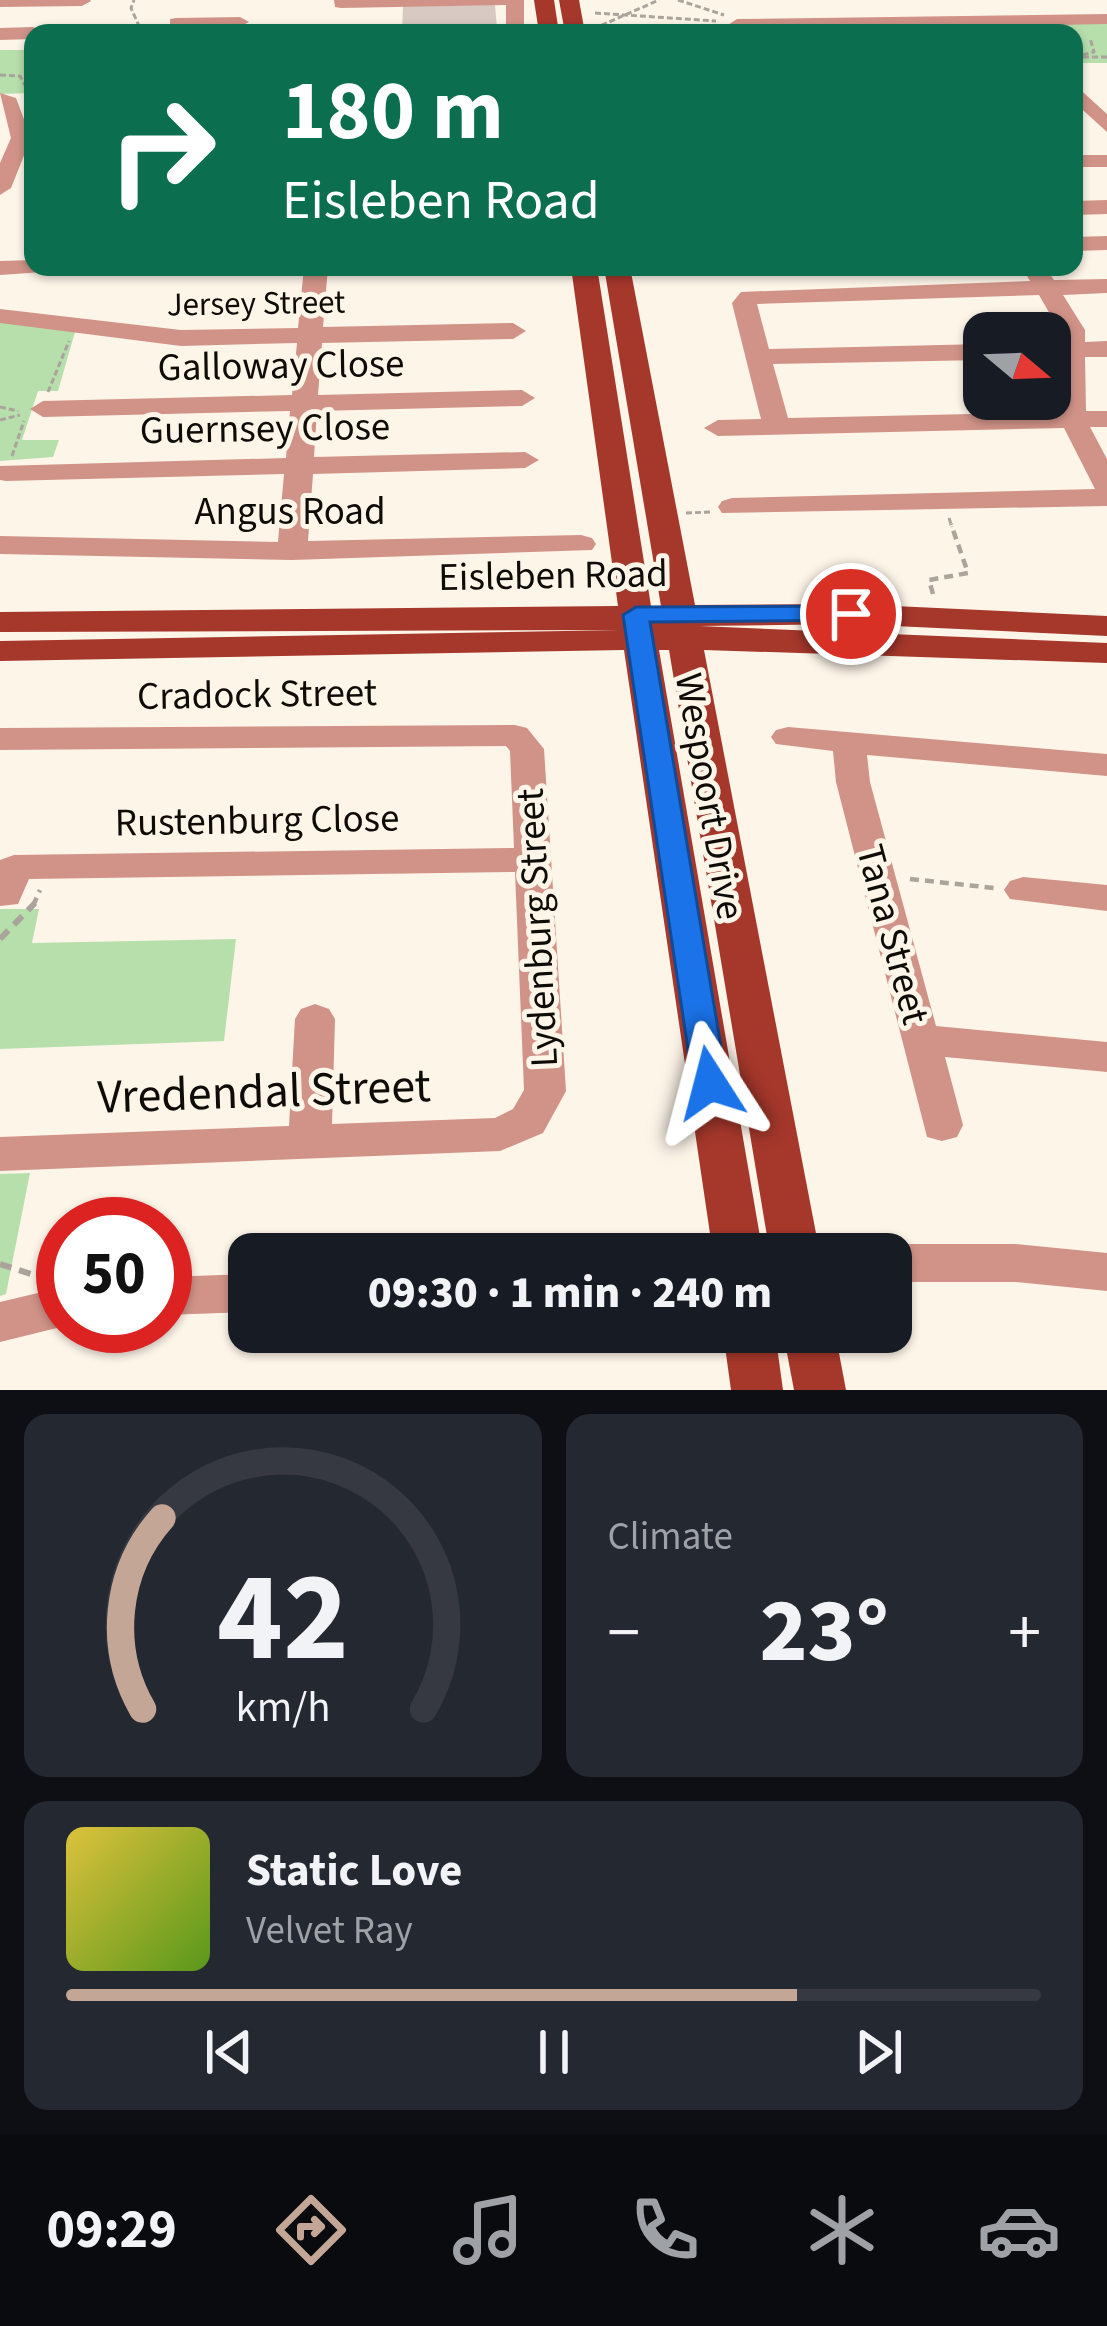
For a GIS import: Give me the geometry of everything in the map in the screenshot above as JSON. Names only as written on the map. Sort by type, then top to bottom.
[{"type":"main road","name":"Wespoort Drive","points":[[585,276],[735,1233]]},
{"type":"main road","name":"Wespoort Drive","points":[[619,276],[791,1233]]},
{"type":"main road","name":"Eisleben Road","points":[[0,651],[927,615],[1107,626]]},
{"type":"main road","name":"Eisleben Road","points":[[0,622],[638,628]]},
{"type":"main road","name":"Eisleben Road","points":[[680,627],[1107,653]]},
{"type":"main road","points":[[752,1353],[757,1390]]},
{"type":"main road","points":[[813,1353],[820,1390]]},
{"type":"street","points":[[0,2],[82,0]]},
{"type":"street","points":[[341,7],[505,0]]},
{"type":"street","points":[[856,0],[867,23]]},
{"type":"street","points":[[1009,0],[1022,20]]},
{"type":"street","points":[[732,19],[867,23],[1107,19]]},
{"type":"street","points":[[176,23],[189,24]]},
{"type":"street","points":[[1083,85],[1102,82]]},
{"type":"street","points":[[0,100],[9,102],[10,138],[1,184]]},
{"type":"street","points":[[292,551],[315,276]]},
{"type":"street","points":[[776,428],[744,303],[750,297],[1040,277],[1107,286]]},
{"type":"street","points":[[1040,277],[1061,312]]},
{"type":"street","name":"Jersey Street","points":[[0,316],[181,338],[514,331]]},
{"type":"street","points":[[1071,350],[1107,349]]},
{"type":"street","points":[[758,357],[963,352]]},
{"type":"street","name":"Galloway Close","points":[[43,409],[521,398]]},
{"type":"street","points":[[1071,407],[1107,486]]},
{"type":"street","points":[[718,428],[1107,419]]},
{"type":"street","name":"Guernsey Close","points":[[6,473],[525,460]]},
{"type":"street","points":[[728,510],[1107,497]]},
{"type":"street","name":"Angus Road","points":[[0,545],[292,551],[581,544]]},
{"type":"street","name":"Cradock Street","points":[[0,739],[515,735]]},
{"type":"street","name":"Lydenburg Street","points":[[515,735],[527,749],[545,1091],[529,1121]]},
{"type":"street","points":[[788,736],[1107,765]]},
{"type":"street","name":"Tana Street","points":[[849,742],[853,782],[942,1125]]},
{"type":"street","name":"Rustenburg Close","points":[[20,900],[14,867],[530,860]]},
{"type":"street","points":[[1024,890],[1107,898]]},
{"type":"street","points":[[310,1142],[315,1018]]},
{"type":"street","points":[[923,1040],[1107,1057]]},
{"type":"street","name":"Vredendal Street","points":[[0,1154],[482,1136],[529,1121]]},
{"type":"street","points":[[912,1263],[1015,1263],[1107,1272]]},
{"type":"street","points":[[192,1295],[228,1294]]},
{"type":"street","points":[[0,1322],[36,1313]]},
{"type":"path","points":[[605,24],[658,0]]},
{"type":"path","points":[[678,0],[732,19]]},
{"type":"path","points":[[573,19],[622,15],[732,19]]},
{"type":"path","points":[[1083,55],[1094,52],[1089,36]]},
{"type":"path","points":[[43,409],[78,326]]},
{"type":"path","points":[[0,407],[27,413],[6,473]]},
{"type":"path","points":[[933,594],[929,580],[968,573],[943,502]]},
{"type":"path","points":[[686,513],[728,510]]},
{"type":"path","points":[[879,876],[1024,890]]},
{"type":"path","points":[[0,939],[20,900]]},
{"type":"path","points":[[0,1264],[36,1275]]},
{"type":"green space","points":[[1107,23],[1107,63],[1083,63],[1083,24],[1043,24]]},
{"type":"green space","points":[[0,50],[24,50],[24,93],[0,94]]},
{"type":"green space","points":[[0,322],[75,332],[58,391],[38,391],[22,440],[59,440],[53,457],[0,461]]},
{"type":"green space","points":[[0,909],[39,909],[32,943],[236,939],[224,1041],[0,1049]]},
{"type":"green space","points":[[30,1173],[6,1294],[0,1296],[0,1174]]},
{"type":"building","points":[[495,5],[497,24],[402,24],[403,6]]},
{"type":"route","points":[[710,1083],[636,615],[851,614]]}]
